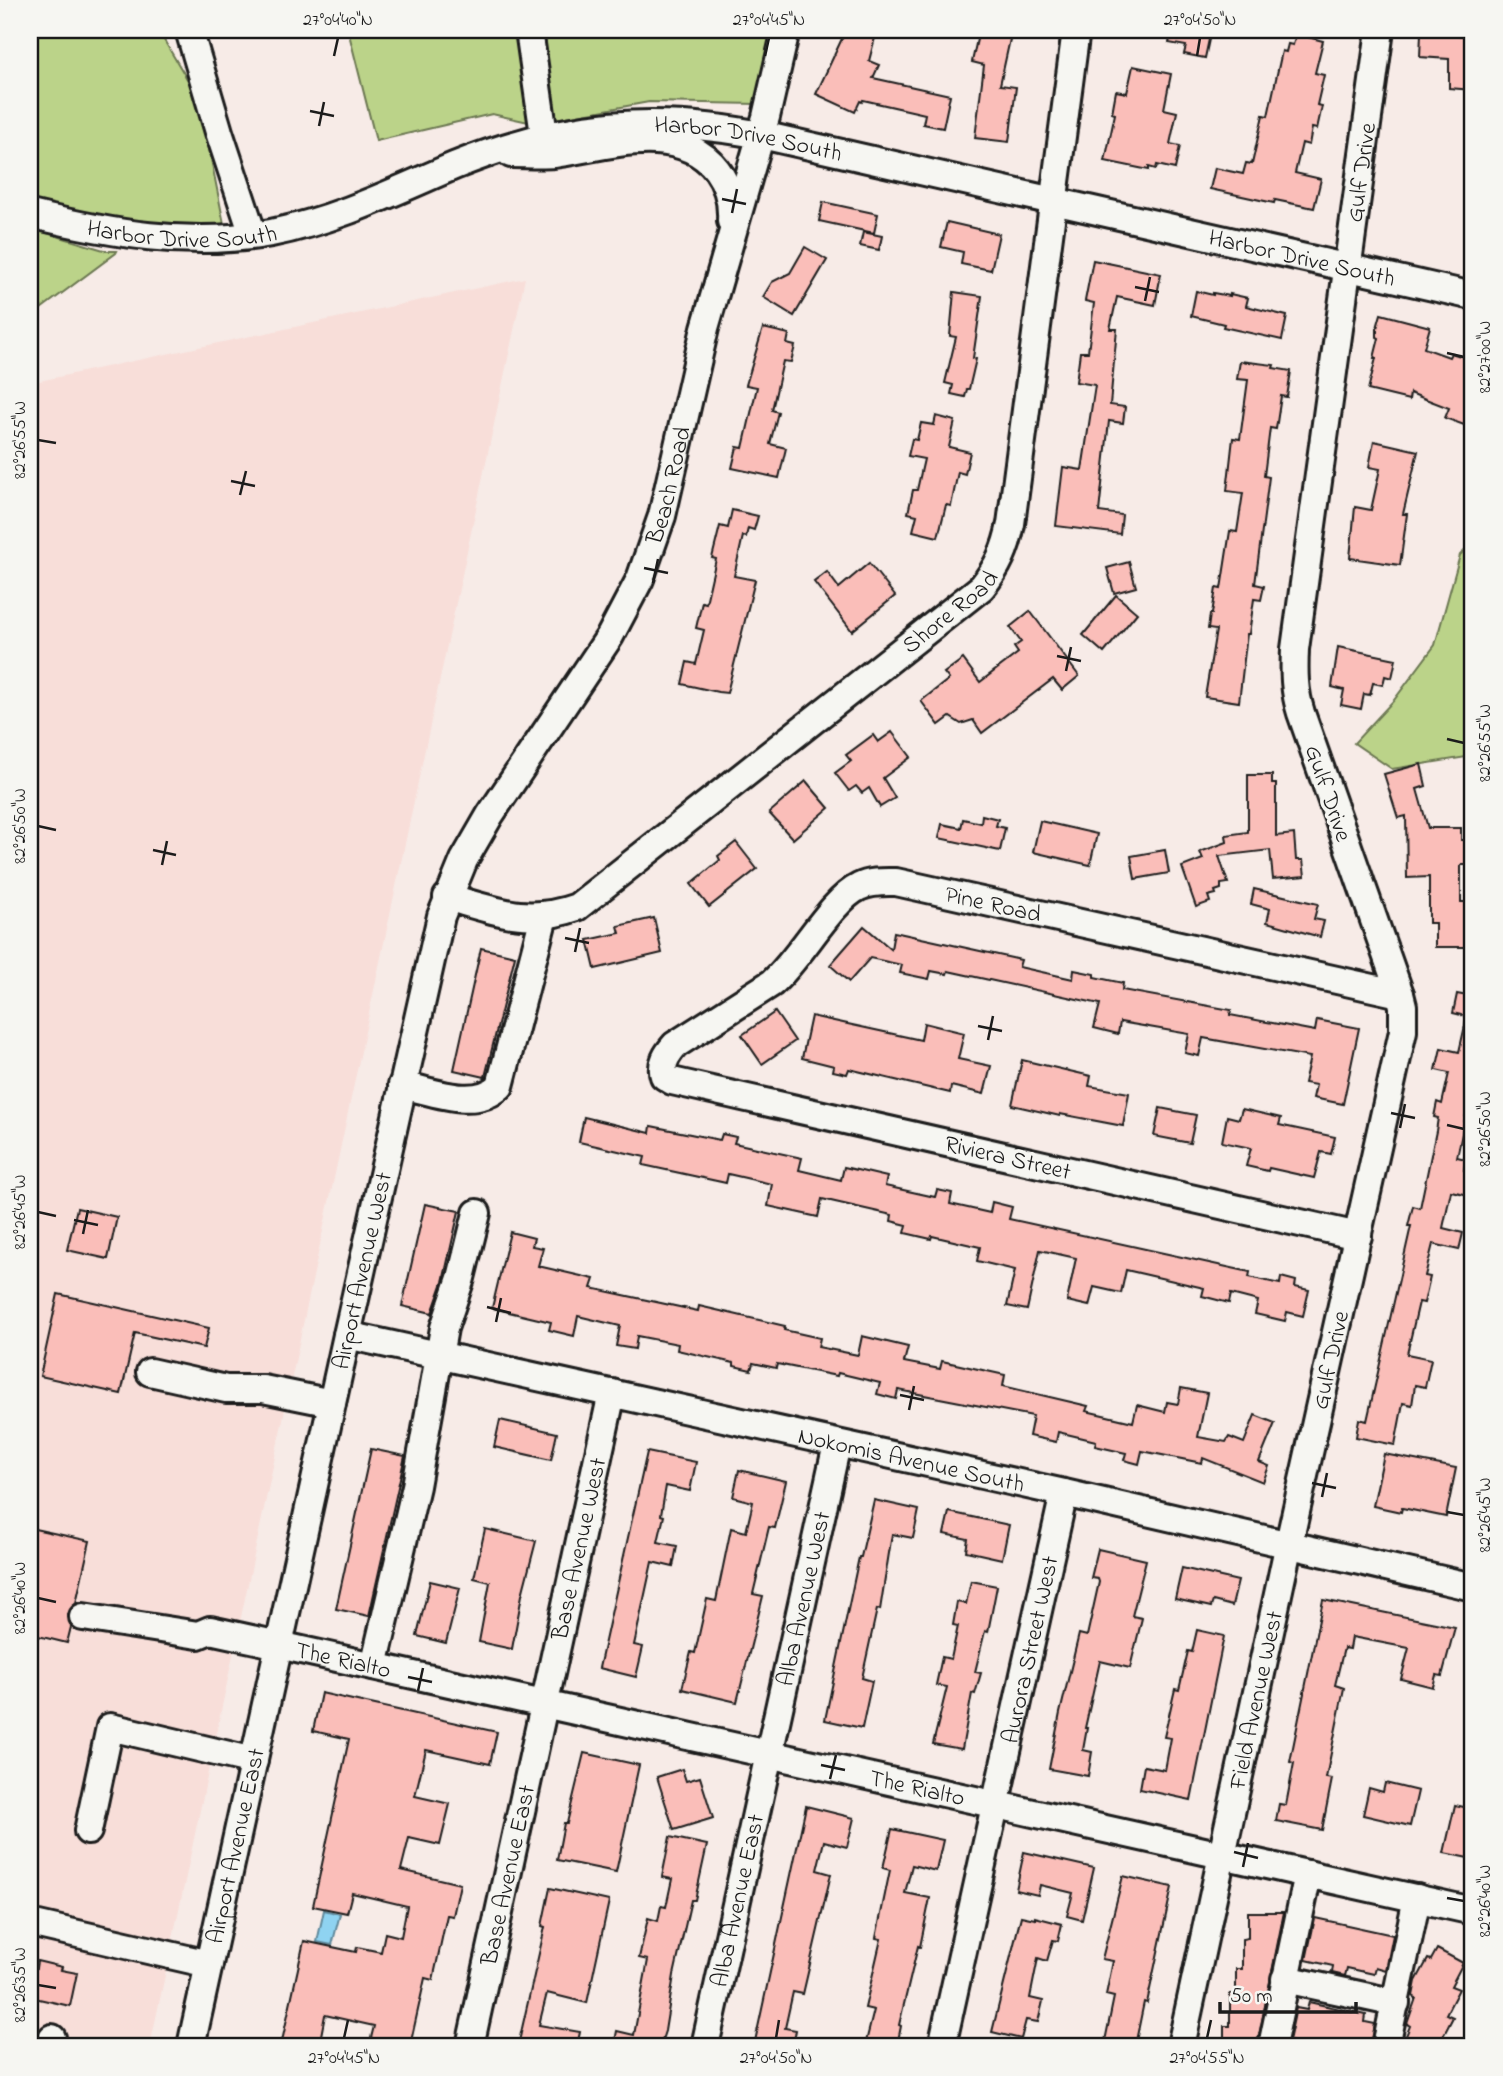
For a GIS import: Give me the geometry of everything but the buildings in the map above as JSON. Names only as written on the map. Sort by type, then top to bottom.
[{"type":"street","points":[[189,30],[253,235]]},
{"type":"street","points":[[529,30],[544,135]]},
{"type":"street","name":"Beach Road","points":[[447,897],[464,860],[490,815],[600,653],[640,579],[662,516],[705,328],[760,135],[786,30]]},
{"type":"street","name":"Shore Road","points":[[447,897],[523,917],[556,914],[577,907],[982,587],[992,574],[1000,562],[1011,524],[1076,30]]},
{"type":"street","name":"Gulf Drive","points":[[1289,1543],[1403,1031],[1400,994],[1295,695],[1295,649],[1380,30]]},
{"type":"street","name":"Harbor Drive South","points":[[30,215],[159,238],[199,240],[253,235],[307,225],[349,212],[485,155],[544,135],[637,123],[696,125],[760,135],[1473,296]]},
{"type":"street","points":[[485,155],[551,154],[635,142],[683,146],[703,157],[721,176],[730,202],[731,231]]},
{"type":"street","name":"Pine Road","points":[[663,1072],[666,1056],[675,1045],[772,983],[786,971],[846,894],[879,881],[896,882],[1400,994]]},
{"type":"street","name":"Airport Avenue West","points":[[279,1645],[434,941],[447,897]]},
{"type":"street","points":[[402,1085],[465,1098],[484,1097],[500,1086],[544,916]]},
{"type":"street","name":"Riviera Street","points":[[663,1072],[672,1081],[1358,1237]]},
{"type":"street","points":[[374,1666],[416,1486],[444,1328],[461,1278],[477,1213]]},
{"type":"street","name":"Nokomis Avenue South","points":[[347,1335],[1289,1543],[1473,1587]]},
{"type":"street","points":[[150,1372],[226,1389],[263,1389],[332,1403]]},
{"type":"street","name":"Base Avenue West","points":[[544,1704],[612,1393]]},
{"type":"street","name":"Alba Avenue West","points":[[769,1754],[837,1444]]},
{"type":"street","name":"Aurora Street West","points":[[942,2046],[1064,1493]]},
{"type":"street","name":"Field Avenue West","points":[[1181,2046],[1289,1543]]},
{"type":"street","name":"The Rialto","points":[[83,1617],[198,1635],[210,1630],[1473,1911]]},
{"type":"street","name":"Airport Avenue East","points":[[191,2046],[279,1645]]},
{"type":"street","name":"Base Avenue East","points":[[470,2046],[544,1704]]},
{"type":"street","points":[[88,1831],[110,1727],[254,1761]]},
{"type":"street","name":"Alba Avenue East","points":[[705,2046],[769,1754]]},
{"type":"street","points":[[1272,2046],[1308,1874]]},
{"type":"street","points":[[1386,2046],[1417,1898]]},
{"type":"street","points":[[30,1923],[209,1964]]},
{"type":"street","points":[[1285,1979],[1396,2003]]},
{"type":"shaded area","points":[[525,278],[150,2046],[30,2046],[30,383]]},
{"type":"green space","points":[[30,30],[158,30],[199,99],[225,229],[160,229],[30,205]]},
{"type":"green space","points":[[348,30],[773,30],[758,104],[649,102],[533,123],[492,114],[376,141]]},
{"type":"green space","points":[[30,228],[107,251],[117,251],[30,317]]},
{"type":"green space","points":[[1473,543],[1473,756],[1392,769],[1354,743],[1394,700],[1435,645],[1460,555]]},
{"type":"water","points":[[324,1910],[340,1914],[332,1945],[317,1942]]}]
